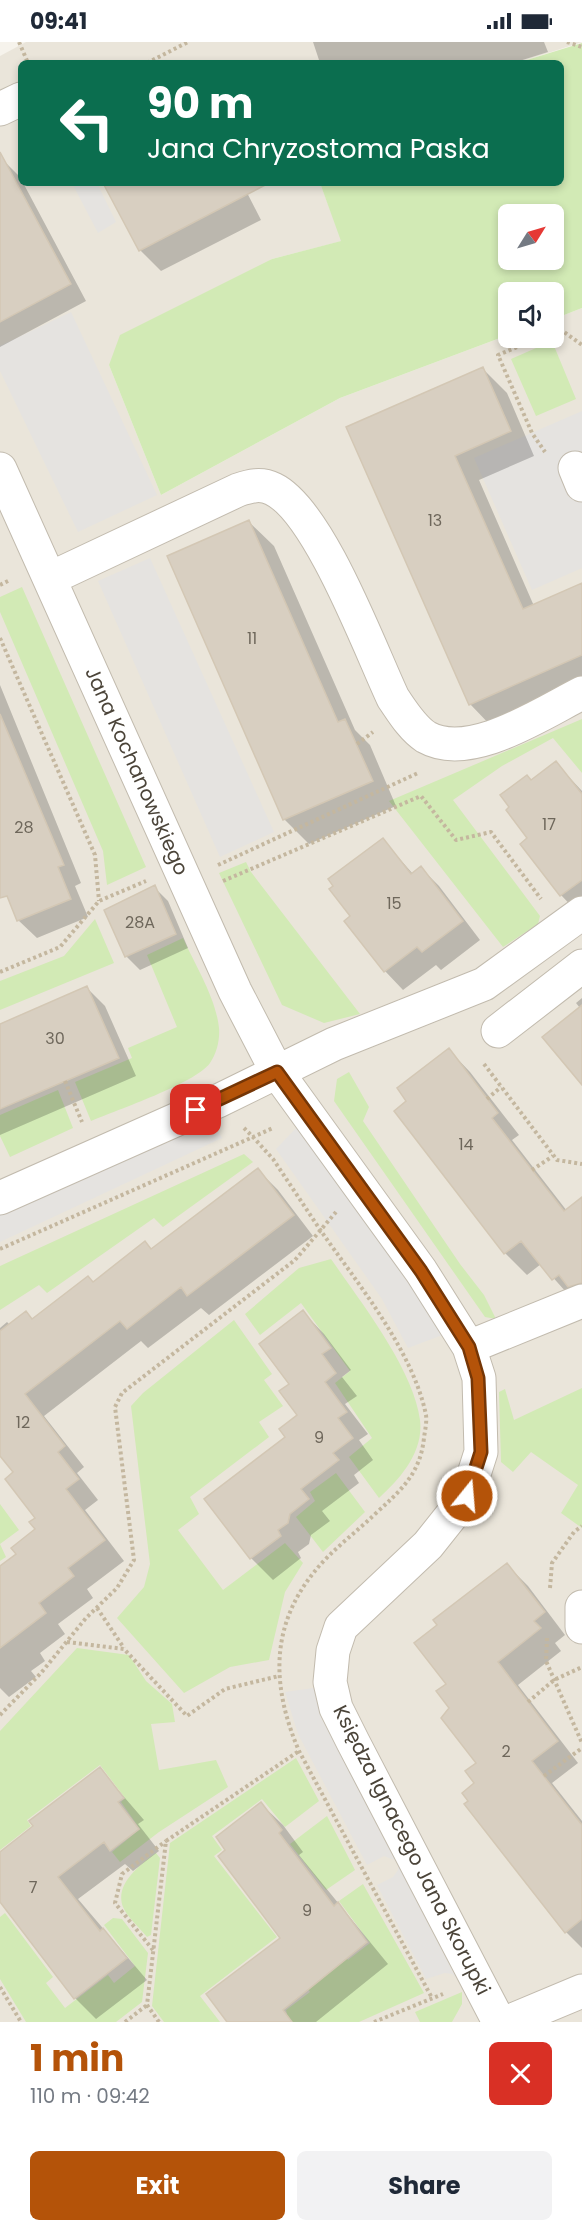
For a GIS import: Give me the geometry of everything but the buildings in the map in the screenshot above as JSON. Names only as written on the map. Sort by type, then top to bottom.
[{"type":"street","name":"Jana Kochanowskiego","points":[[0,469],[235,991],[277,1072]]},
{"type":"street","points":[[51,578],[238,490],[260,485],[271,488],[290,499],[313,529],[400,709],[424,736],[442,743],[463,744],[489,738],[582,693]]},
{"type":"street","points":[[0,1198],[334,1044],[484,984],[572,920]]},
{"type":"street","points":[[498,1031],[582,966]]},
{"type":"street","name":"Księdza Ignacego Jana Skorupki","points":[[277,1072],[421,1271],[469,1347],[478,1378],[481,1452],[467,1496],[428,1545],[341,1627],[333,1651],[330,1682],[336,1708],[500,2022]]},
{"type":"street","points":[[469,1347],[582,1301]]},
{"type":"street","points":[[582,1607],[582,1627]]},
{"type":"street","points":[[508,2022],[582,1991]]},
{"type":"path","points":[[19,42],[27,60]]},
{"type":"path","points":[[153,60],[188,42]]},
{"type":"path","points":[[567,42],[582,47]]},
{"type":"path","points":[[564,332],[582,345]]},
{"type":"path","points":[[515,348],[498,355],[532,433],[550,459],[578,476]]},
{"type":"path","points":[[0,638],[95,855],[99,901]]},
{"type":"path","points":[[357,744],[375,730]]},
{"type":"path","points":[[186,880],[426,770],[442,743]]},
{"type":"path","points":[[0,972],[60,947],[99,901],[186,880],[421,796],[456,840],[491,832],[572,920]]},
{"type":"path","points":[[480,1059],[553,1156],[557,1160],[582,1164]]},
{"type":"path","points":[[65,1081],[87,1133]]},
{"type":"path","points":[[487,1099],[501,1087]]},
{"type":"path","points":[[0,1249],[253,1137],[273,1159],[372,1304],[416,1381],[427,1418],[422,1453],[408,1484],[315,1570],[301,1591],[289,1616],[281,1644],[279,1676],[286,1720],[299,1751],[432,1998]]},
{"type":"path","points":[[532,1170],[553,1156]]},
{"type":"path","points":[[0,1714],[117,1588],[134,1560],[116,1429],[115,1407],[122,1393],[295,1260],[321,1230],[356,1182]]},
{"type":"path","points":[[96,1608],[124,1649],[187,1716],[225,1689],[279,1676]]},
{"type":"path","points":[[66,1642],[124,1649]]},
{"type":"path","points":[[528,1702],[554,1680],[582,1667]]},
{"type":"path","points":[[544,1776],[582,1748]]},
{"type":"path","points":[[153,1950],[115,1903],[122,1874],[166,1841],[299,1751]]},
{"type":"path","points":[[159,2022],[147,2006],[166,1841]]},
{"type":"path","points":[[0,1988],[21,2022]]},
{"type":"path","points":[[375,2022],[451,1992]]},
{"type":"path","points":[[125,2022],[147,2006]]},
{"type":"shaded area","points":[[26,42],[582,42],[526,60],[18,60],[18,186],[321,186],[342,241],[272,259],[109,365],[161,495],[340,398],[498,339],[498,348],[564,348],[564,315],[582,308],[582,2022],[0,2022],[0,56]]},
{"type":"shaded area","points":[[74,186],[98,186],[116,222],[98,233]]},
{"type":"shaded area","points":[[71,312],[157,495],[78,532],[0,371],[0,346]]},
{"type":"shaded area","points":[[582,411],[582,568],[532,590],[474,458]]},
{"type":"shaded area","points":[[150,558],[274,832],[220,857],[98,581]]},
{"type":"shaded area","points":[[210,1117],[222,1138],[0,1242],[0,1213]]},
{"type":"shaded area","points":[[300,1124],[445,1334],[408,1348],[382,1299],[276,1149]]},
{"type":"shaded area","points":[[314,1688],[322,1719],[395,1860],[384,1856],[367,1865],[298,1734],[285,1692]]},
{"type":"shaded area","points":[[398,1865],[456,1978],[452,1974],[445,1973],[426,1979],[377,1885],[393,1877],[398,1870]]},
{"type":"green space","points":[[582,43],[582,308],[564,315],[564,282],[498,282],[498,339],[340,398],[161,495],[109,365],[120,335],[272,259],[341,241],[321,186],[564,186],[564,60],[527,60]]},
{"type":"green space","points":[[536,348],[555,348],[576,399],[536,416],[511,359]]},
{"type":"green space","points":[[22,587],[146,867],[107,885],[103,851],[0,612],[0,597]]},
{"type":"green space","points":[[582,719],[582,773],[553,738],[502,766],[453,800],[540,916],[538,924],[503,947],[389,801]]},
{"type":"green space","points":[[246,862],[251,872],[360,1014],[324,1023],[282,1005],[219,873]]},
{"type":"green space","points":[[95,919],[114,963],[0,1010],[0,981],[64,956]]},
{"type":"green space","points":[[183,938],[209,993],[217,1017],[219,1037],[210,1063],[202,1071],[173,1087],[91,1121],[75,1082],[132,1058],[128,1048],[177,1027],[147,955]]},
{"type":"green space","points":[[349,1072],[369,1107],[363,1121],[460,1264],[484,1295],[496,1319],[485,1317],[334,1101],[337,1079]]},
{"type":"green space","points":[[58,1090],[73,1128],[10,1157],[0,1136],[0,1115]]},
{"type":"green space","points":[[244,1154],[253,1162],[163,1227],[154,1218],[47,1293],[39,1285],[0,1310],[0,1266]]},
{"type":"green space","points":[[331,1259],[397,1358],[416,1400],[420,1432],[414,1454],[395,1482],[379,1498],[349,1457],[372,1438],[335,1383],[350,1371],[301,1303],[260,1335],[245,1314],[299,1268]]},
{"type":"green space","points":[[234,1320],[272,1374],[264,1380],[283,1406],[259,1422],[269,1437],[190,1497],[199,1514],[178,1530],[223,1590],[285,1543],[303,1563],[285,1592],[269,1660],[230,1667],[184,1693],[117,1618],[144,1587],[150,1564],[131,1406],[143,1393]]},
{"type":"green space","points":[[582,1388],[582,1528],[561,1513],[578,1485],[531,1452],[513,1472],[501,1462],[499,1392],[505,1389],[514,1420]]},
{"type":"green space","points":[[336,1473],[365,1512],[323,1552],[296,1517],[315,1501],[310,1492]]},
{"type":"green space","points":[[0,1504],[19,1530],[0,1544]]},
{"type":"green space","points":[[0,1544],[6,1557],[0,1561]]},
{"type":"green space","points":[[77,1648],[129,1655],[146,1681],[172,1704],[175,1722],[151,1724],[159,1770],[216,1760],[228,1787],[159,1832],[120,1862],[112,1852],[140,1829],[121,1802],[125,1798],[100,1765],[27,1820],[31,1826],[0,1850],[0,1731]]},
{"type":"green space","points":[[296,1758],[319,1801],[285,1827],[262,1799],[212,1836],[222,1850],[214,1856],[277,1937],[200,1996],[220,2022],[164,2022],[152,2006],[170,1843]]},
{"type":"green space","points":[[327,1816],[355,1870],[326,1890],[290,1844]]},
{"type":"green space","points":[[156,1853],[160,1858],[151,1935],[147,1937],[127,1915],[121,1899],[122,1890],[130,1876]]},
{"type":"green space","points":[[363,1884],[424,1993],[359,2022],[289,2022],[285,2016],[286,2010],[310,1992],[302,1981],[341,1951],[348,1960],[370,1943],[339,1901]]},
{"type":"green space","points":[[5,1913],[53,1977],[46,1983],[65,2008],[108,1975],[114,1983],[135,1966],[104,1925],[113,1918],[122,1919],[148,1953],[142,2002],[116,2022],[26,2022],[0,1979],[0,1917]]},
{"type":"green space","points":[[462,1992],[462,2004],[452,2022],[420,2022],[415,2012]]},
{"type":"route","points":[[196,1110],[277,1072],[421,1271],[469,1347],[478,1378],[481,1452],[467,1496]]}]
